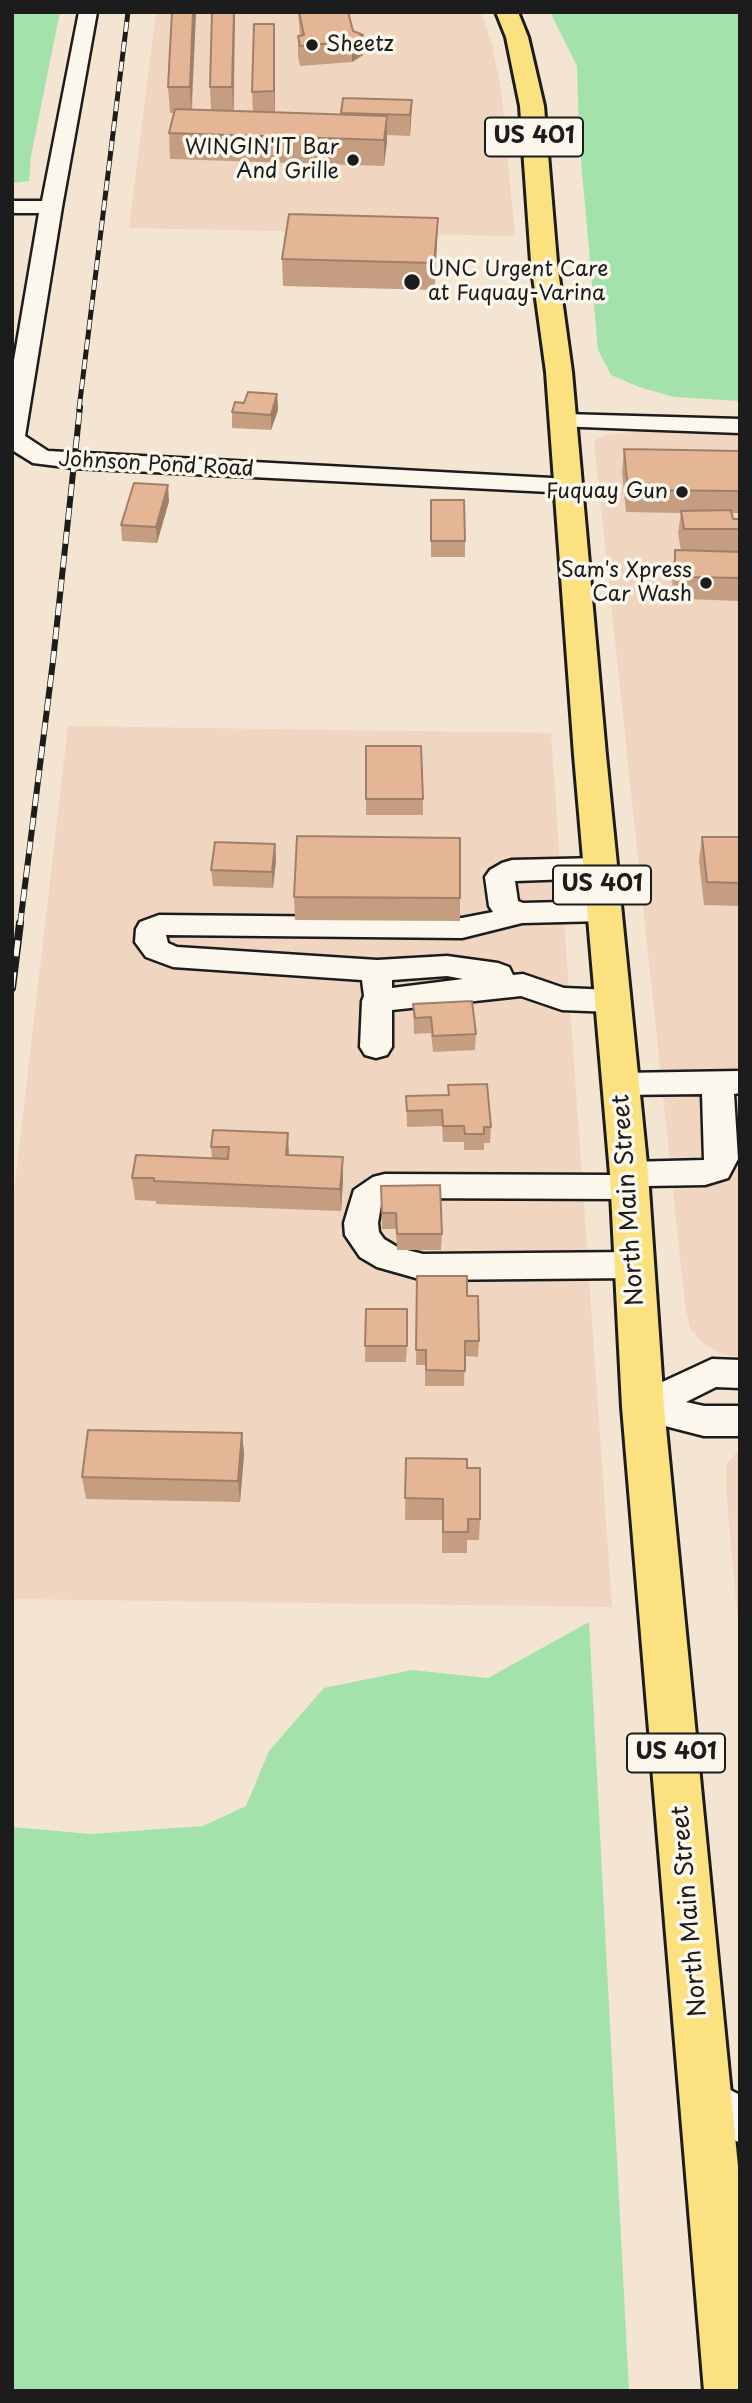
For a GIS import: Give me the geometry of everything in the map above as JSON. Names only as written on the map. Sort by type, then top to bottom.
[{"type":"highway","name":"North Main Street","points":[[507,12],[517,37],[533,106],[544,262],[564,421],[600,868],[630,1181],[643,1407],[723,2111],[733,2361]]},
{"type":"street","name":"Johnson Pond Road","points":[[88,12],[51,206],[21,333],[13,438],[42,458],[570,486]]},
{"type":"street","points":[[12,206],[51,206]]},
{"type":"street","points":[[564,421],[740,426]]},
{"type":"street","points":[[519,913],[504,906],[500,877],[512,870],[600,868]]},
{"type":"street","points":[[604,911],[519,913],[494,922],[462,928],[159,925],[151,929],[150,942],[156,950],[173,957],[377,986],[475,988],[523,985],[562,999],[613,1001]]},
{"type":"street","points":[[376,1047],[377,986]]},
{"type":"street","points":[[621,1084],[728,1083],[722,1159],[716,1169],[705,1173],[630,1181],[385,1186],[366,1199],[360,1223],[362,1235],[372,1248],[389,1258],[423,1267],[634,1265]]},
{"type":"street","points":[[643,1407],[712,1373],[740,1374]]},
{"type":"street","points":[[643,1407],[704,1421],[740,1421]]},
{"type":"shaded area","points":[[156,12],[481,12],[492,45],[501,89],[515,236],[129,228]]},
{"type":"shaded area","points":[[641,431],[740,434],[740,1357],[722,1354],[702,1343],[690,1328],[685,1304],[594,441],[605,435]]},
{"type":"shaded area","points":[[68,726],[551,733],[612,1607],[12,1599],[12,1209]]},
{"type":"shaded area","points":[[740,1449],[740,1647],[726,1464]]},
{"type":"green space","points":[[12,12],[60,12],[31,156],[29,181],[13,183]]},
{"type":"green space","points":[[550,12],[740,12],[740,401],[674,397],[639,387],[611,375],[598,350],[579,138],[577,66]]},
{"type":"green space","points":[[589,1622],[629,2391],[12,2391],[12,1827],[91,1834],[203,1826],[246,1806],[269,1751],[324,1688],[412,1670],[488,1678]]},
{"type":"building","points":[[172,12],[193,12],[190,87],[168,87]]},
{"type":"building","points":[[212,12],[234,12],[232,87],[210,87]]},
{"type":"building","points":[[299,12],[348,12],[353,31],[363,35],[352,41],[300,46],[298,36],[304,35]]},
{"type":"building","points":[[254,24],[274,24],[274,91],[252,92]]},
{"type":"building","points":[[343,98],[412,100],[410,115],[341,113]]},
{"type":"building","points":[[175,109],[387,116],[384,140],[169,133]]},
{"type":"building","points":[[289,214],[438,218],[434,263],[282,259]]},
{"type":"building","points":[[248,392],[277,394],[271,415],[232,412],[235,402],[244,403]]},
{"type":"building","points":[[624,449],[740,451],[740,491],[628,490]]},
{"type":"building","points":[[134,483],[168,485],[156,527],[121,525]]},
{"type":"building","points":[[431,500],[464,500],[465,541],[431,541]]},
{"type":"building","points":[[731,510],[733,519],[740,519],[740,529],[684,529],[681,511]]},
{"type":"building","points":[[675,550],[740,552],[740,578],[688,577],[687,569],[675,568]]},
{"type":"building","points":[[366,746],[421,746],[423,799],[366,799]]},
{"type":"building","points":[[297,836],[460,838],[460,898],[294,897]]},
{"type":"building","points":[[702,837],[740,837],[740,883],[707,882]]},
{"type":"building","points":[[215,842],[275,844],[272,872],[211,870]]},
{"type":"building","points":[[472,1001],[476,1034],[433,1036],[431,1017],[415,1018],[413,1004]]},
{"type":"building","points":[[487,1084],[491,1127],[484,1127],[484,1134],[465,1134],[464,1126],[443,1126],[442,1110],[407,1111],[406,1096],[449,1095],[448,1085]]},
{"type":"building","points":[[213,1130],[288,1133],[286,1155],[343,1157],[340,1189],[132,1178],[136,1155],[228,1159],[229,1147],[211,1147]]},
{"type":"building","points":[[440,1185],[442,1234],[397,1234],[396,1213],[382,1213],[381,1186]]},
{"type":"building","points":[[417,1276],[467,1276],[467,1296],[478,1296],[479,1341],[465,1341],[465,1371],[426,1370],[426,1350],[416,1350]]},
{"type":"building","points":[[366,1309],[407,1309],[407,1346],[365,1346]]},
{"type":"building","points":[[88,1430],[242,1433],[238,1481],[82,1477]]},
{"type":"building","points":[[406,1458],[467,1459],[467,1468],[480,1468],[480,1519],[468,1519],[468,1532],[443,1532],[443,1499],[405,1498]]},
{"type":"railway","points":[[79,409],[128,12]]},
{"type":"railway","points":[[20,925],[53,661],[80,407]]},
{"type":"railway","points":[[12,988],[20,923]]},
{"type":"place","name":"Sheetz","points":[[312,45]]},
{"type":"place","name":"WINGIN'IT Bar And Grille","points":[[353,160]]},
{"type":"place","name":"UNC Urgent Care at Fuquay-Varina","points":[[412,282]]},
{"type":"place","name":"Fuquay Gun","points":[[682,492]]},
{"type":"place","name":"Sam's Xpress Car Wash","points":[[706,583]]}]
